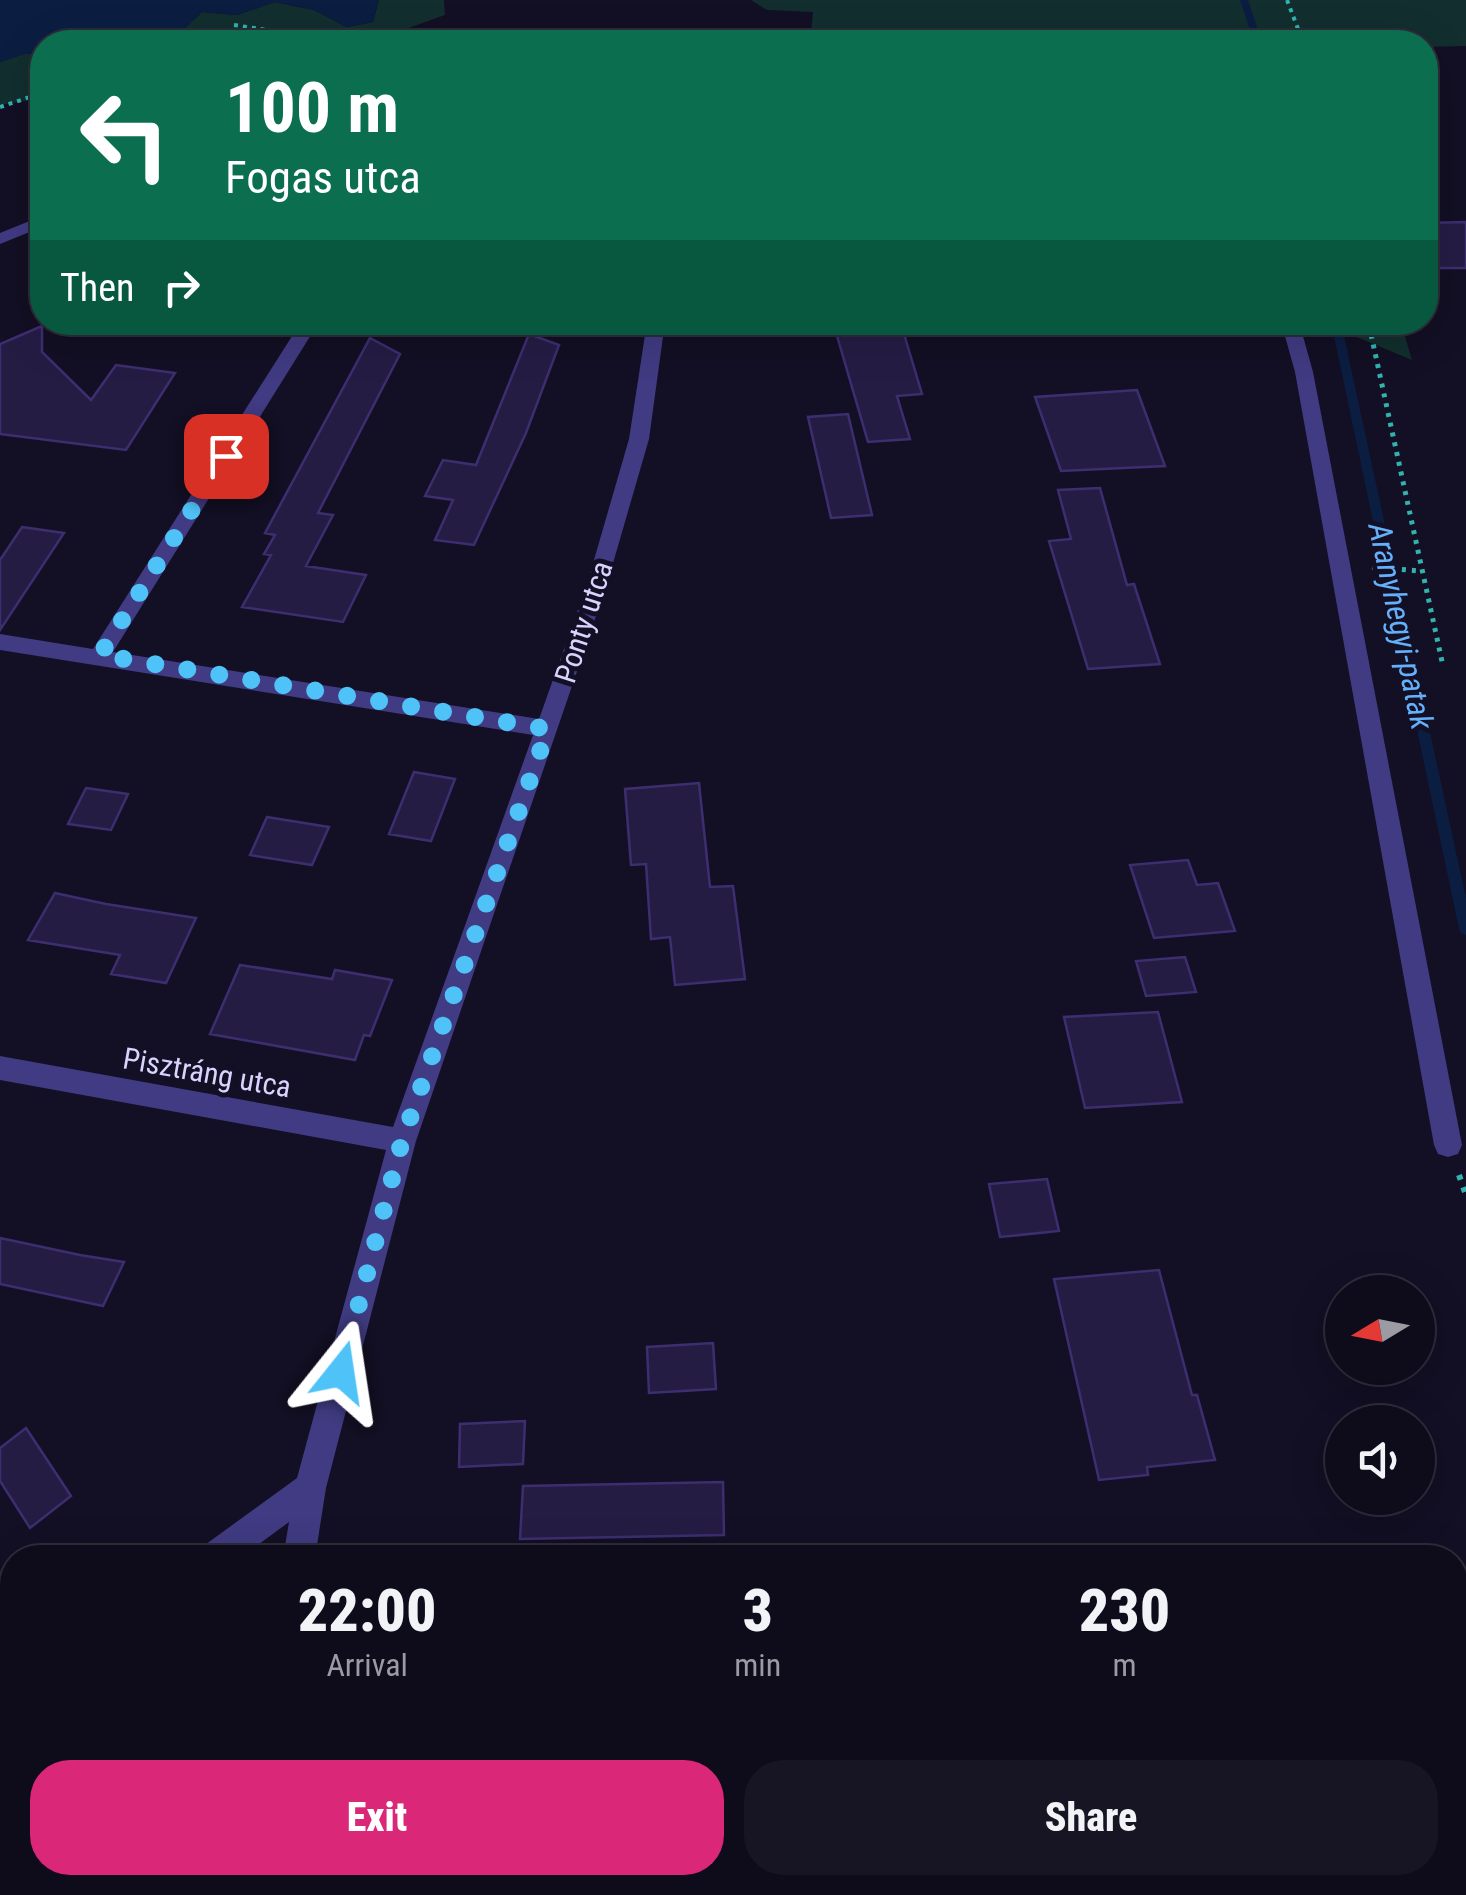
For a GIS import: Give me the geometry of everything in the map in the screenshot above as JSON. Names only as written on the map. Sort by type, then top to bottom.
[{"type":"street","points":[[0,239],[30,225]]},
{"type":"street","points":[[100,655],[302,335]]},
{"type":"street","name":"Ponty utca","points":[[301,1545],[310,1488],[402,1141],[598,584],[640,438],[654,335]]},
{"type":"street","points":[[1294,335],[1304,372],[1448,1146]]},
{"type":"street","points":[[0,642],[548,729]]},
{"type":"street","name":"Pisztráng utca","points":[[0,1068],[402,1141]]},
{"type":"street","points":[[231,1545],[310,1488]]},
{"type":"path","points":[[1287,0],[1298,30]]},
{"type":"path","points":[[234,26],[265,30]]},
{"type":"path","points":[[0,107],[30,96]]},
{"type":"path","points":[[1371,335],[1443,666]]},
{"type":"path","points":[[1340,564],[1420,571]]},
{"type":"green space","points":[[379,0],[444,0],[445,15],[403,30],[183,30],[202,12],[237,15],[275,2],[314,10],[347,27],[373,22]]},
{"type":"green space","points":[[751,0],[1466,0],[1466,46],[1438,47],[1438,30],[811,30],[813,12],[767,10]]},
{"type":"green space","points":[[30,54],[30,100],[0,105],[0,62]]},
{"type":"green space","points":[[1352,335],[1405,335],[1412,360]]},
{"type":"water","points":[[0,0],[379,0],[373,22],[346,27],[314,10],[275,2],[237,15],[202,12],[183,30],[30,30],[30,54],[0,62]]},
{"type":"building","points":[[1466,222],[1466,268],[1438,268],[1438,223]]},
{"type":"building","points":[[30,331],[30,335],[42,335],[42,352],[91,400],[116,365],[175,373],[126,450],[0,434],[0,344]]},
{"type":"building","points":[[529,335],[559,345],[526,433],[474,545],[435,540],[453,500],[425,496],[443,460],[476,465]]},
{"type":"building","points":[[837,335],[904,335],[922,394],[897,396],[910,439],[868,442]]},
{"type":"building","points":[[370,338],[400,354],[318,513],[333,515],[306,566],[366,575],[343,622],[242,607],[271,555],[264,554],[275,535],[265,533]]},
{"type":"building","points":[[1137,390],[1165,466],[1061,471],[1035,397]]},
{"type":"building","points":[[848,414],[872,515],[831,518],[808,417]]},
{"type":"building","points":[[1100,488],[1127,585],[1134,584],[1160,664],[1088,669],[1049,541],[1071,539],[1058,490]]},
{"type":"building","points":[[22,527],[64,533],[0,630],[0,560]]},
{"type":"building","points":[[414,772],[455,779],[431,841],[389,834]]},
{"type":"building","points":[[699,783],[710,887],[733,886],[745,979],[675,985],[670,937],[651,939],[646,864],[631,865],[625,789]]},
{"type":"building","points":[[86,788],[128,794],[111,830],[68,824]]},
{"type":"building","points":[[267,817],[329,827],[312,865],[250,855]]},
{"type":"building","points":[[1188,860],[1197,885],[1218,883],[1235,931],[1154,938],[1130,865]]},
{"type":"building","points":[[55,893],[196,918],[166,983],[111,974],[120,955],[28,940]]},
{"type":"building","points":[[1185,957],[1196,992],[1146,996],[1136,961]]},
{"type":"building","points":[[240,965],[332,979],[335,970],[392,980],[370,1036],[364,1035],[355,1060],[210,1034]]},
{"type":"building","points":[[1158,1012],[1182,1102],[1085,1108],[1064,1017]]},
{"type":"building","points":[[1047,1179],[1059,1231],[1000,1237],[989,1184]]},
{"type":"building","points":[[0,1238],[124,1262],[103,1306],[0,1284]]},
{"type":"building","points":[[1159,1270],[1192,1395],[1197,1395],[1215,1460],[1147,1467],[1148,1475],[1099,1480],[1054,1279]]},
{"type":"building","points":[[713,1343],[716,1389],[649,1393],[647,1347]]},
{"type":"building","points":[[525,1421],[523,1464],[459,1467],[460,1424]]},
{"type":"building","points":[[26,1428],[71,1496],[30,1528],[0,1481],[0,1448]]},
{"type":"building","points":[[723,1482],[724,1535],[520,1539],[523,1486]]},
{"type":"waterway","name":"Aranyhegyi-patak","points":[[1244,0],[1254,30]]},
{"type":"waterway","name":"Aranyhegyi-patak","points":[[1339,335],[1466,929]]},
{"type":"route","points":[[226,456],[100,655],[548,729],[402,1141],[341,1372]]}]
